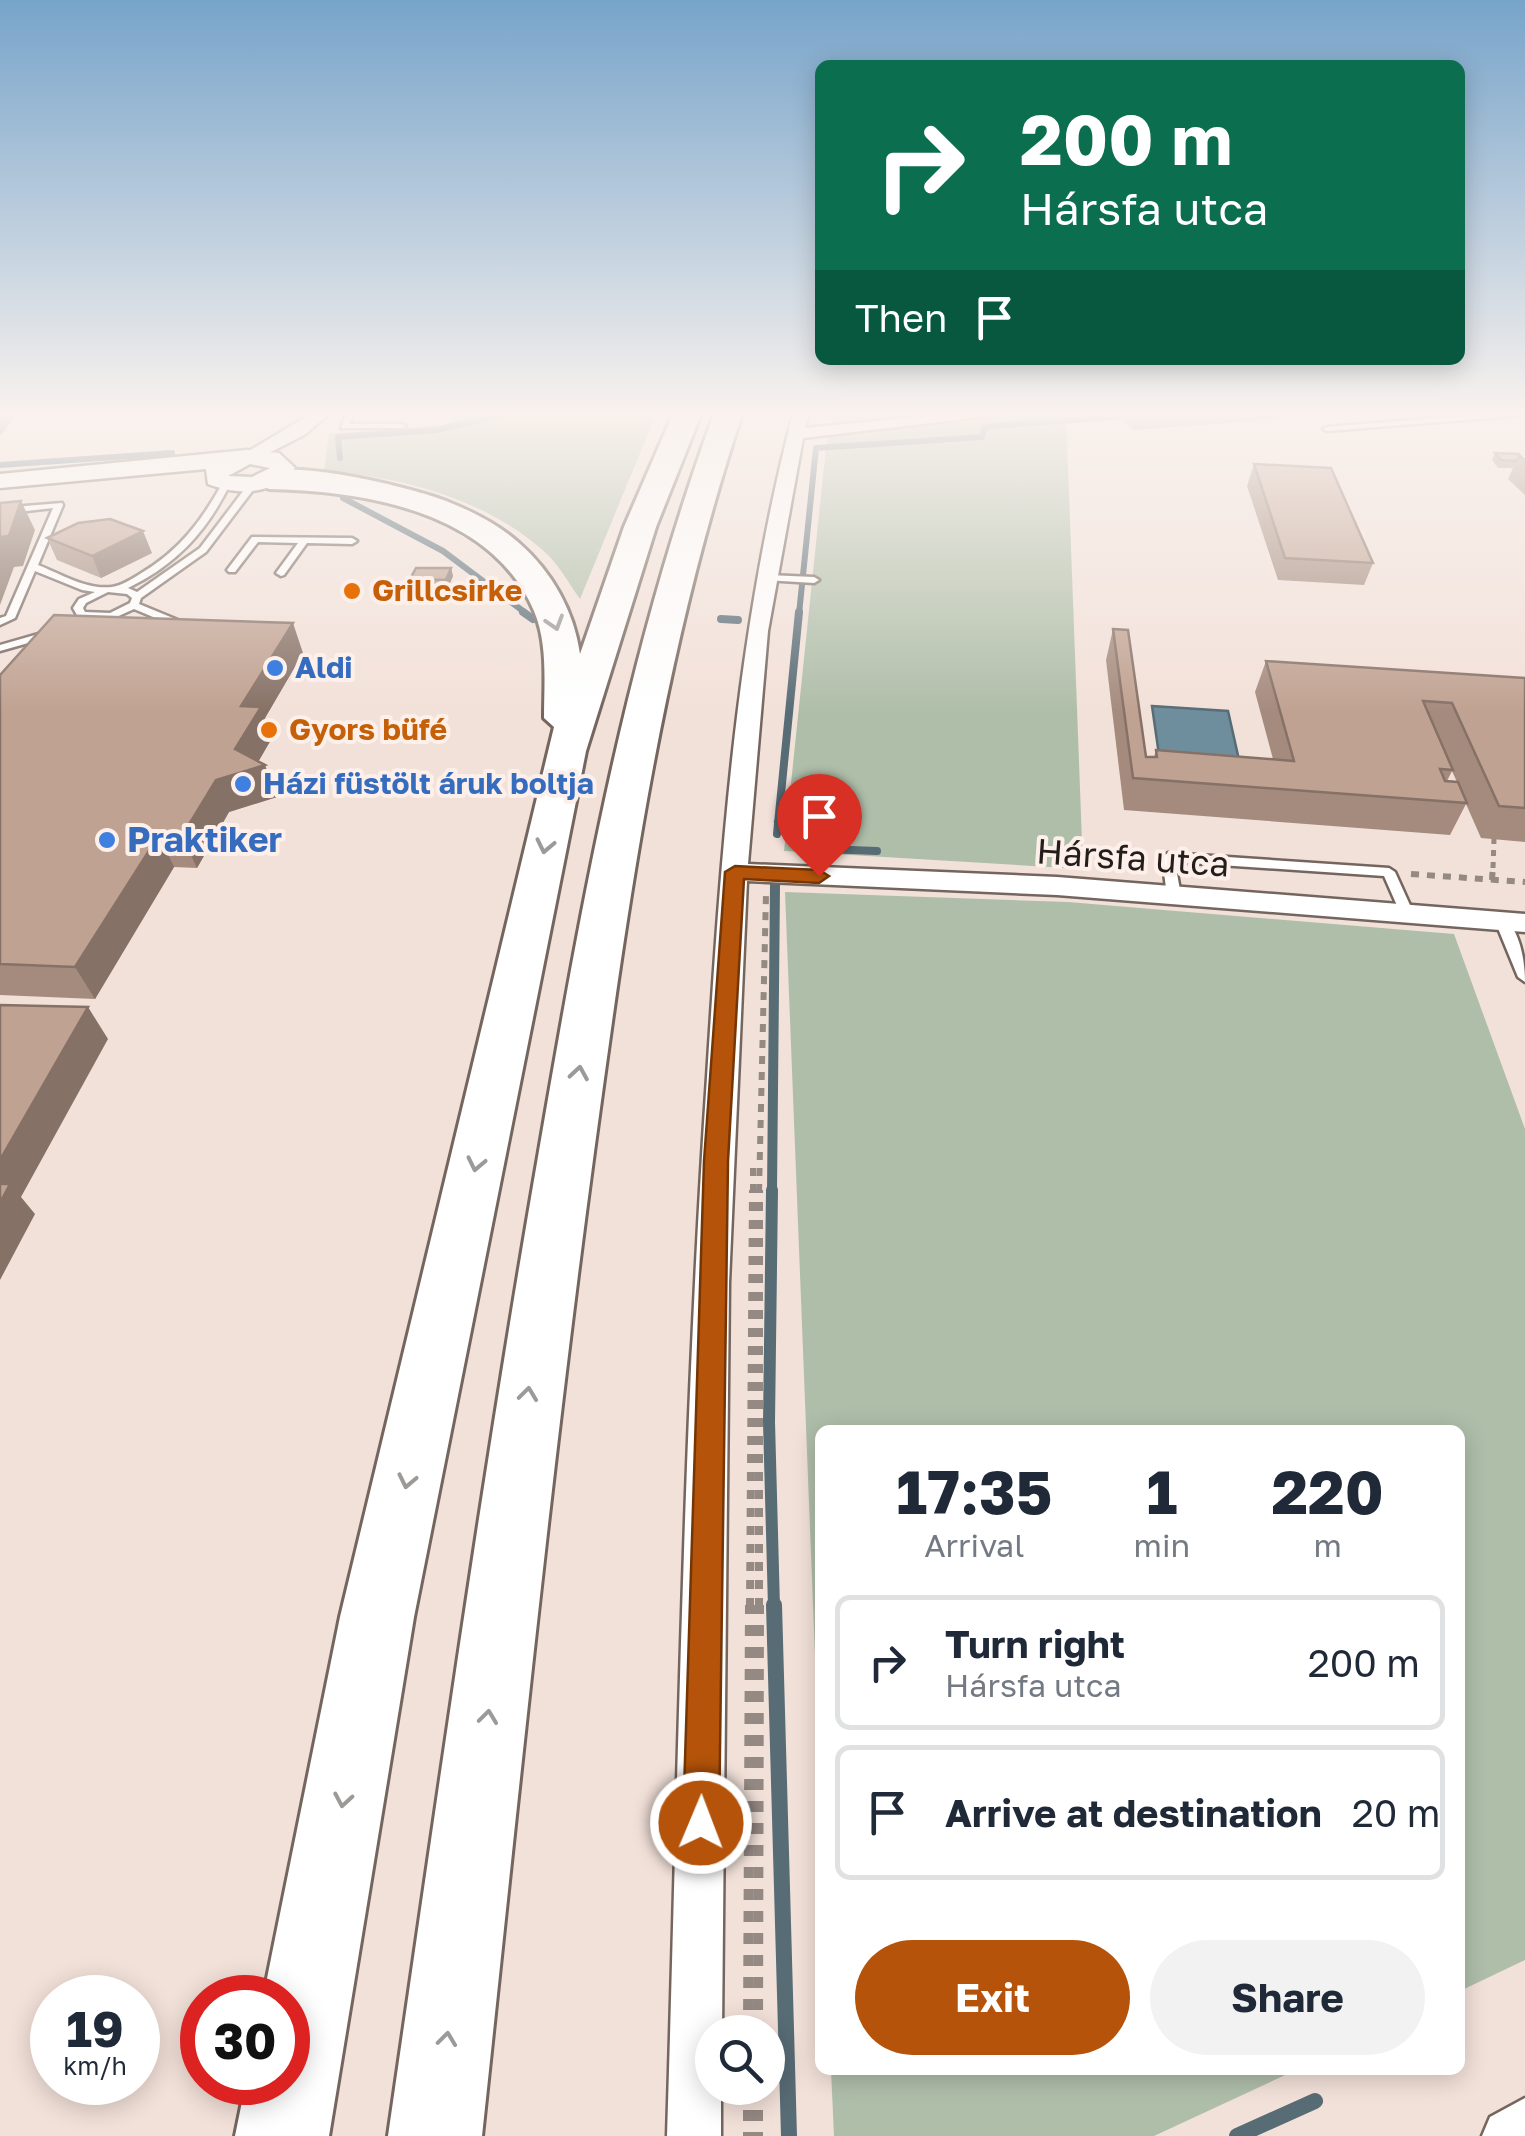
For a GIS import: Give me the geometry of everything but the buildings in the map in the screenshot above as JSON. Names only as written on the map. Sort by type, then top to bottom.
[{"type":"highway","points":[[446,514],[507,551],[538,586],[561,639],[566,751]]},
{"type":"highway","points":[[282,2136],[377,1617],[566,751],[640,526],[649,514]]},
{"type":"highway","points":[[435,2136],[531,1374],[630,752],[691,514]]},
{"type":"street","points":[[694,2136],[716,1161],[752,873],[744,748],[779,579],[787,514]]},
{"type":"street","name":"Hársfa utca","points":[[752,873],[1174,896],[1514,922]]},
{"type":"street","points":[[1510,2136],[1525,2125]]},
{"type":"lane","points":[[0,622],[10,618],[56,514]]},
{"type":"lane","points":[[35,566],[88,591],[110,590],[160,567],[193,541],[210,514]]},
{"type":"lane","points":[[0,647],[112,616],[204,550],[228,514]]},
{"type":"lane","points":[[232,570],[255,538],[352,541]]},
{"type":"lane","points":[[282,572],[304,540]]},
{"type":"lane","points":[[779,579],[814,580]]},
{"type":"lane","points":[[110,590],[180,625],[150,626]]},
{"type":"lane","points":[[0,647],[78,608],[88,591]]},
{"type":"lane","points":[[78,608],[82,614],[96,618]]},
{"type":"lane","points":[[112,616],[124,622]]},
{"type":"lane","points":[[1174,896],[1168,857],[1389,872],[1407,914]]},
{"type":"lane","points":[[1514,922],[1525,977]]},
{"type":"path","points":[[1492,880],[1494,840]]},
{"type":"path","points":[[1389,872],[1525,882]]},
{"type":"path","points":[[748,2015],[752,1204],[762,883],[752,873]]},
{"type":"path","points":[[752,873],[759,1202],[758,2015]]},
{"type":"path","points":[[748,2105],[748,2136]]},
{"type":"path","points":[[758,2105],[758,2136]]},
{"type":"green space","points":[[489,514],[615,514],[580,599],[548,555]]},
{"type":"green space","points":[[819,514],[1070,514],[1083,869],[784,851]]},
{"type":"green space","points":[[785,892],[1068,902],[1454,934],[1525,1129],[1525,1960],[1465,1989],[1465,1425],[815,1425],[815,1656]]},
{"type":"green space","points":[[831,2075],[1285,2075],[1154,2136],[834,2136]]},
{"type":"water","points":[[1152,706],[1228,711],[1244,782],[1162,776]]},
{"type":"waterway","points":[[373,514],[443,551],[527,614]]},
{"type":"waterway","points":[[799,614],[809,514]]},
{"type":"waterway","points":[[523,612],[533,619]]},
{"type":"waterway","points":[[778,822],[799,612]]},
{"type":"waterway","points":[[721,619],[738,620]]},
{"type":"waterway","points":[[777,834],[778,822]]},
{"type":"waterway","points":[[778,822],[798,848],[877,851]]},
{"type":"waterway","points":[[772,1192],[775,885]]},
{"type":"waterway","points":[[772,1190],[769,1422],[774,1607]]},
{"type":"waterway","points":[[774,1605],[789,2136]]},
{"type":"waterway","points":[[1237,2136],[1315,2101]]},
{"type":"place","name":"Grillcsirke","points":[[352,591]]},
{"type":"place","name":"Aldi","points":[[275,668]]},
{"type":"place","name":"Gyors büfé","points":[[269,730]]},
{"type":"place","name":"Házi füstölt áruk boltja","points":[[243,784]]},
{"type":"place","name":"Praktiker","points":[[107,840]]},
{"type":"route","points":[[701,1823],[716,1161],[735,872],[819,876]]}]
